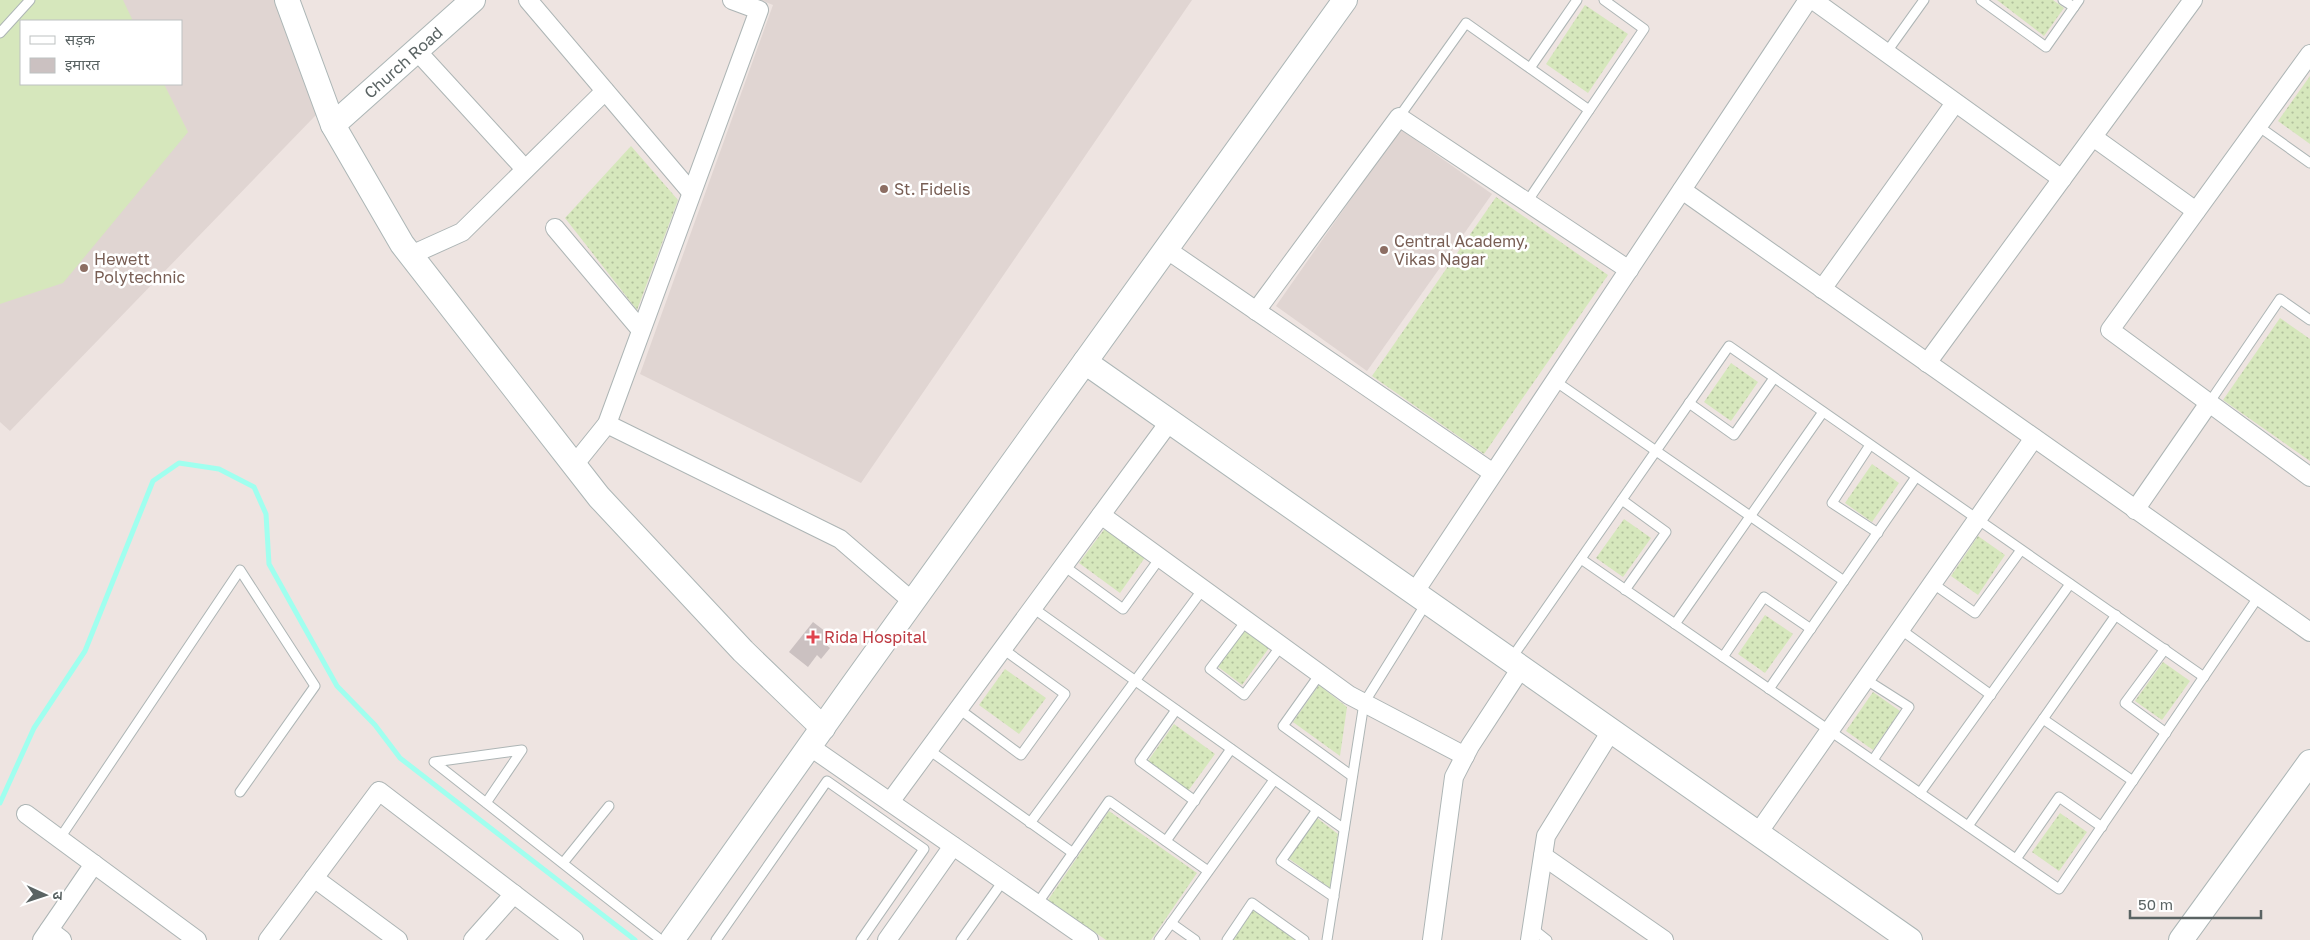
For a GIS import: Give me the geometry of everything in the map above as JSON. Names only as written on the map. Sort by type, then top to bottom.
[{"type":"street","points":[[287,0],[333,125],[402,244],[599,497],[743,651],[816,737],[890,802],[1089,940]]},
{"type":"street","name":"Church Road","points":[[333,125],[473,0]]},
{"type":"street","points":[[528,0],[691,192]]},
{"type":"street","points":[[574,465],[607,424],[759,10],[732,0]]},
{"type":"street","points":[[674,938],[1345,0]]},
{"type":"street","points":[[1421,597],[1493,473],[1808,0]]},
{"type":"street","points":[[1813,0],[2062,179]]},
{"type":"street","points":[[1927,363],[2193,0]]},
{"type":"street","points":[[417,51],[525,169]]},
{"type":"street","points":[[2310,54],[2110,330],[2310,477]]},
{"type":"street","points":[[410,255],[462,232],[605,91]]},
{"type":"street","points":[[1822,289],[1956,103]]},
{"type":"street","points":[[1256,311],[1399,117],[1629,270]]},
{"type":"street","points":[[2093,137],[2196,211]]},
{"type":"street","points":[[1682,190],[2310,632]]},
{"type":"street","points":[[555,228],[640,330]]},
{"type":"street","points":[[1166,249],[1493,473]]},
{"type":"street","points":[[1085,362],[1910,940]]},
{"type":"street","points":[[2136,510],[2209,403]]},
{"type":"street","points":[[890,802],[1170,422]]},
{"type":"street","points":[[607,424],[840,540],[913,602]]},
{"type":"street","points":[[1758,833],[2034,438]]},
{"type":"street","points":[[1101,515],[1349,695],[1465,756]]},
{"type":"street","points":[[1432,940],[1454,777],[1516,664]]},
{"type":"street","points":[[1531,934],[1546,836],[1611,731]]},
{"type":"street","points":[[2181,940],[2310,762]]},
{"type":"street","points":[[268,940],[379,791],[574,940]]},
{"type":"street","points":[[26,814],[197,940]]},
{"type":"street","points":[[887,940],[953,846]]},
{"type":"street","points":[[1543,856],[1664,940]]},
{"type":"street","points":[[51,937],[94,864]]},
{"type":"street","points":[[314,878],[398,940]]},
{"type":"street","points":[[473,940],[514,894]]},
{"type":"lane","points":[[0,33],[30,0]]},
{"type":"lane","points":[[1530,68],[1577,0]]},
{"type":"lane","points":[[1527,202],[1644,29],[1604,0]]},
{"type":"lane","points":[[1886,53],[1924,0]]},
{"type":"lane","points":[[1987,2],[2046,46],[2076,4],[2063,0]]},
{"type":"lane","points":[[1399,117],[1466,23],[1589,110]]},
{"type":"lane","points":[[2258,126],[2310,163]]},
{"type":"lane","points":[[2209,403],[2280,299],[2310,320]]},
{"type":"lane","points":[[1516,664],[1581,559],[1729,346],[2204,676]]},
{"type":"lane","points":[[1689,403],[1734,435],[1774,378]]},
{"type":"lane","points":[[1555,381],[1844,581]]},
{"type":"lane","points":[[1675,624],[1824,412]]},
{"type":"lane","points":[[1870,445],[1832,503],[1878,533]]},
{"type":"lane","points":[[1769,689],[1916,477]]},
{"type":"lane","points":[[1622,500],[1666,532],[1625,590]]},
{"type":"lane","points":[[1932,583],[1975,613],[2021,550]]},
{"type":"lane","points":[[1064,566],[1123,609],[1160,558]]},
{"type":"lane","points":[[1581,559],[2059,889],[2259,596]]},
{"type":"lane","points":[[60,838],[240,570],[315,686],[240,792]]},
{"type":"lane","points":[[1920,793],[2070,584]]},
{"type":"lane","points":[[1030,822],[1203,589]]},
{"type":"lane","points":[[1327,940],[1364,703],[1421,597]]},
{"type":"lane","points":[[1723,657],[1764,597],[1811,629]]},
{"type":"lane","points":[[1033,608],[1344,829]]},
{"type":"lane","points":[[1968,826],[2116,615]]},
{"type":"lane","points":[[1246,621],[1210,669],[1244,695],[1281,646]]},
{"type":"lane","points":[[1900,629],[1990,695]]},
{"type":"lane","points":[[959,709],[1020,755],[1065,694],[1003,649]]},
{"type":"lane","points":[[2165,650],[2125,702],[2166,733]]},
{"type":"lane","points":[[1320,674],[1283,726],[1352,776]]},
{"type":"lane","points":[[1866,679],[1909,707],[1872,760]]},
{"type":"lane","points":[[1176,710],[1140,761],[1195,801]]},
{"type":"lane","points":[[2043,719],[2133,781]]},
{"type":"lane","points":[[1166,841],[1231,749]]},
{"type":"lane","points":[[486,803],[522,750],[434,762],[486,803],[563,863],[674,938]]},
{"type":"lane","points":[[929,750],[1073,853]]},
{"type":"lane","points":[[1160,940],[1274,780]]},
{"type":"lane","points":[[716,940],[827,781],[924,849],[861,940]]},
{"type":"lane","points":[[2016,859],[2059,797],[2102,827]]},
{"type":"lane","points":[[1037,904],[1109,801],[1208,871]]},
{"type":"lane","points":[[563,863],[608,806]]},
{"type":"lane","points":[[1317,810],[1281,861],[1334,898]]},
{"type":"lane","points":[[964,939],[1003,881]]},
{"type":"lane","points":[[1227,940],[1252,902],[1304,940]]},
{"type":"lane","points":[[1171,923],[1195,940]]},
{"type":"lane","points":[[1531,934],[1547,940]]},
{"type":"shaded area","name":"Hewett Polytechnic","points":[[0,0],[278,0],[316,115],[10,431],[0,422]]},
{"type":"shaded area","name":"St. Fidelis","points":[[761,0],[1192,0],[861,483],[640,374],[773,5]]},
{"type":"shaded area","name":"Central Academy, Vikas Nagar","points":[[1400,129],[1492,194],[1367,371],[1276,306]]},
{"type":"green space","points":[[0,0],[123,0],[133,20],[20,20],[20,85],[164,85],[188,132],[63,283],[0,304]]},
{"type":"green space","points":[[1997,0],[2053,0],[2064,8],[2044,36]]},
{"type":"green space","points":[[1585,5],[1628,34],[1588,93],[1546,64]]},
{"type":"green space","points":[[2310,76],[2310,144],[2278,121]]},
{"type":"green space","points":[[631,146],[678,200],[637,310],[565,218]]},
{"type":"green space","points":[[1496,197],[1608,275],[1484,454],[1372,376]]},
{"type":"green space","points":[[2280,318],[2310,339],[2310,461],[2223,400]]},
{"type":"green space","points":[[1731,363],[1758,382],[1731,421],[1704,402]]},
{"type":"green space","points":[[1872,464],[1899,483],[1872,522],[1845,503]]},
{"type":"green space","points":[[1624,519],[1651,538],[1623,577],[1596,558]]},
{"type":"green space","points":[[1106,527],[1146,556],[1120,593],[1079,563]]},
{"type":"green space","points":[[1978,536],[2005,555],[1978,595],[1951,576]]},
{"type":"green space","points":[[1765,615],[1793,634],[1765,673],[1738,654]]},
{"type":"green space","points":[[1244,630],[1269,648],[1242,685],[1217,666]]},
{"type":"green space","points":[[2163,662],[2190,681],[2162,720],[2135,701]]},
{"type":"green space","points":[[1005,669],[1046,698],[1019,734],[979,705]]},
{"type":"green space","points":[[1319,685],[1347,707],[1340,756],[1293,722]]},
{"type":"green space","points":[[1873,692],[1900,711],[1873,750],[1846,731]]},
{"type":"green space","points":[[1174,724],[1215,754],[1188,791],[1148,761]]},
{"type":"green space","points":[[1109,811],[1197,873],[1151,940],[1106,940],[1048,900]]},
{"type":"green space","points":[[2060,813],[2087,832],[2059,871],[2032,852]]},
{"type":"green space","points":[[1317,818],[1338,834],[1330,888],[1288,858]]},
{"type":"green space","points":[[1254,909],[1295,940],[1233,940]]},
{"type":"building","points":[[813,622],[830,635],[824,643],[830,648],[821,659],[817,655],[808,667],[789,652]]},
{"type":"waterway","points":[[0,803],[34,728],[85,651],[153,481],[179,463],[219,469],[254,487],[266,514],[269,564],[337,686],[375,725],[400,758],[635,940]]},
{"type":"place","name":"St. Fidelis","points":[[884,189]]},
{"type":"place","name":"Central Academy, Vikas Nagar","points":[[1384,250]]},
{"type":"place","name":"Hewett Polytechnic","points":[[84,268]]},
{"type":"place","name":"Rida Hospital","points":[[813,637]]}]
